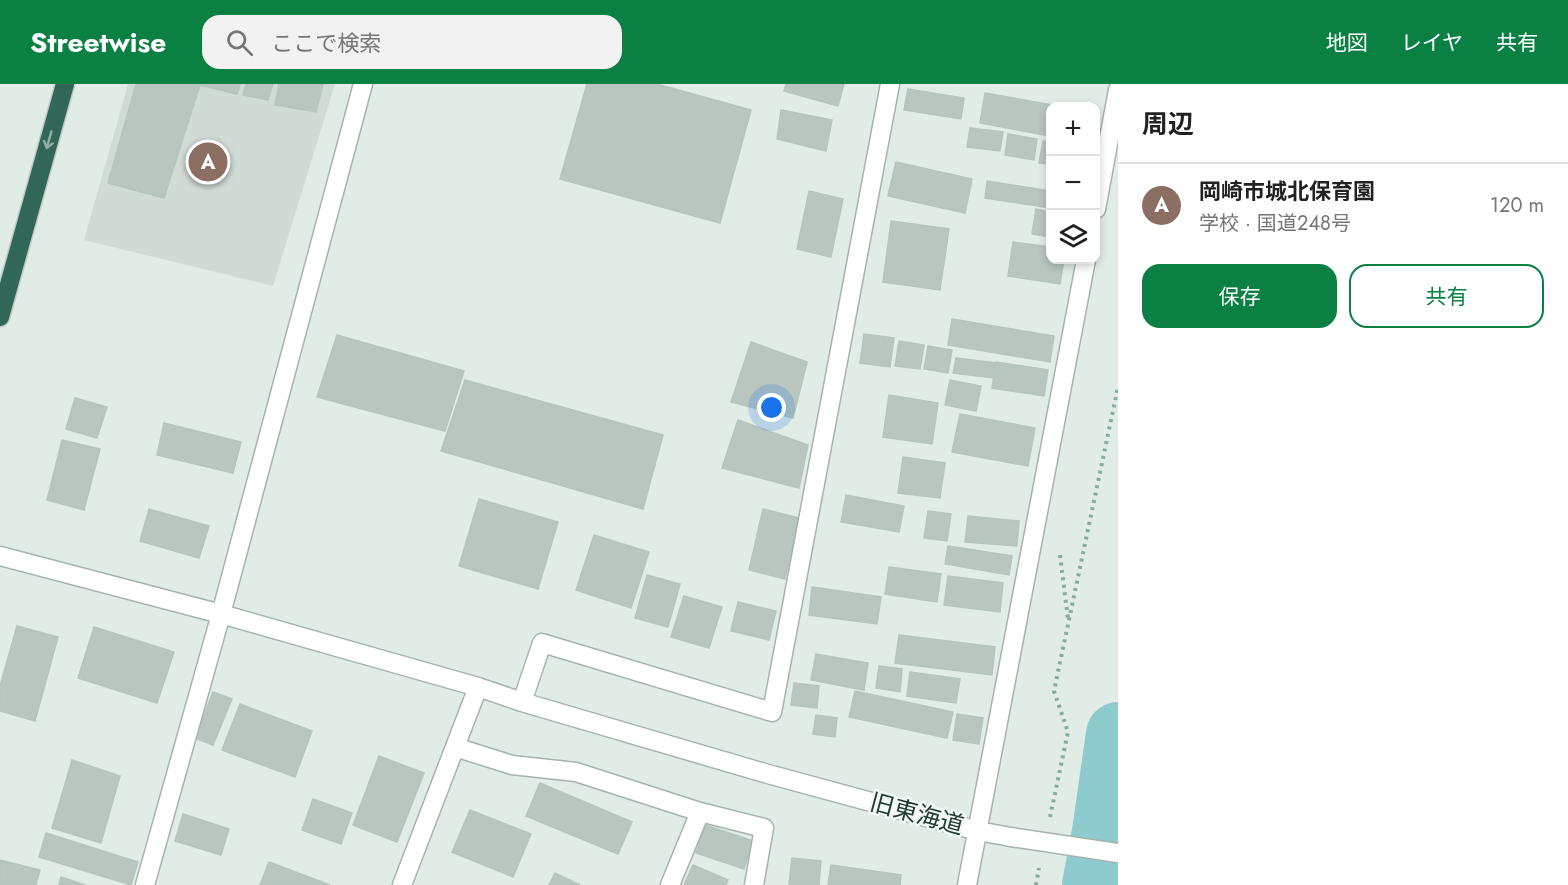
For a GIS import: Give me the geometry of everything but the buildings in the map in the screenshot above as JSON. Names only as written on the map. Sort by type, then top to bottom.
[{"type":"highway","points":[[0,317],[64,84]]},
{"type":"street","points":[[145,885],[221,614],[363,84]]},
{"type":"street","points":[[522,702],[542,643],[772,712],[890,84]]},
{"type":"street","points":[[1100,183],[1118,90]]},
{"type":"street","points":[[967,885],[1085,264]]},
{"type":"street","name":"旧東海道","points":[[0,556],[221,614],[478,687],[768,774],[978,831],[1118,853]]},
{"type":"street","points":[[402,885],[478,687]]},
{"type":"street","points":[[455,747],[512,765],[576,772],[700,812],[764,828],[754,885]]},
{"type":"street","points":[[670,885],[700,812]]},
{"type":"path","points":[[1049,819],[1068,732],[1054,691],[1118,387]]},
{"type":"path","points":[[1036,885],[1040,863]]},
{"type":"shaded area","points":[[128,84],[335,84],[273,286],[84,240]]},
{"type":"waterway","points":[[1094,885],[1118,734]]},
{"type":"place","name":"岡崎市城北保育園","points":[[208,162]]}]
